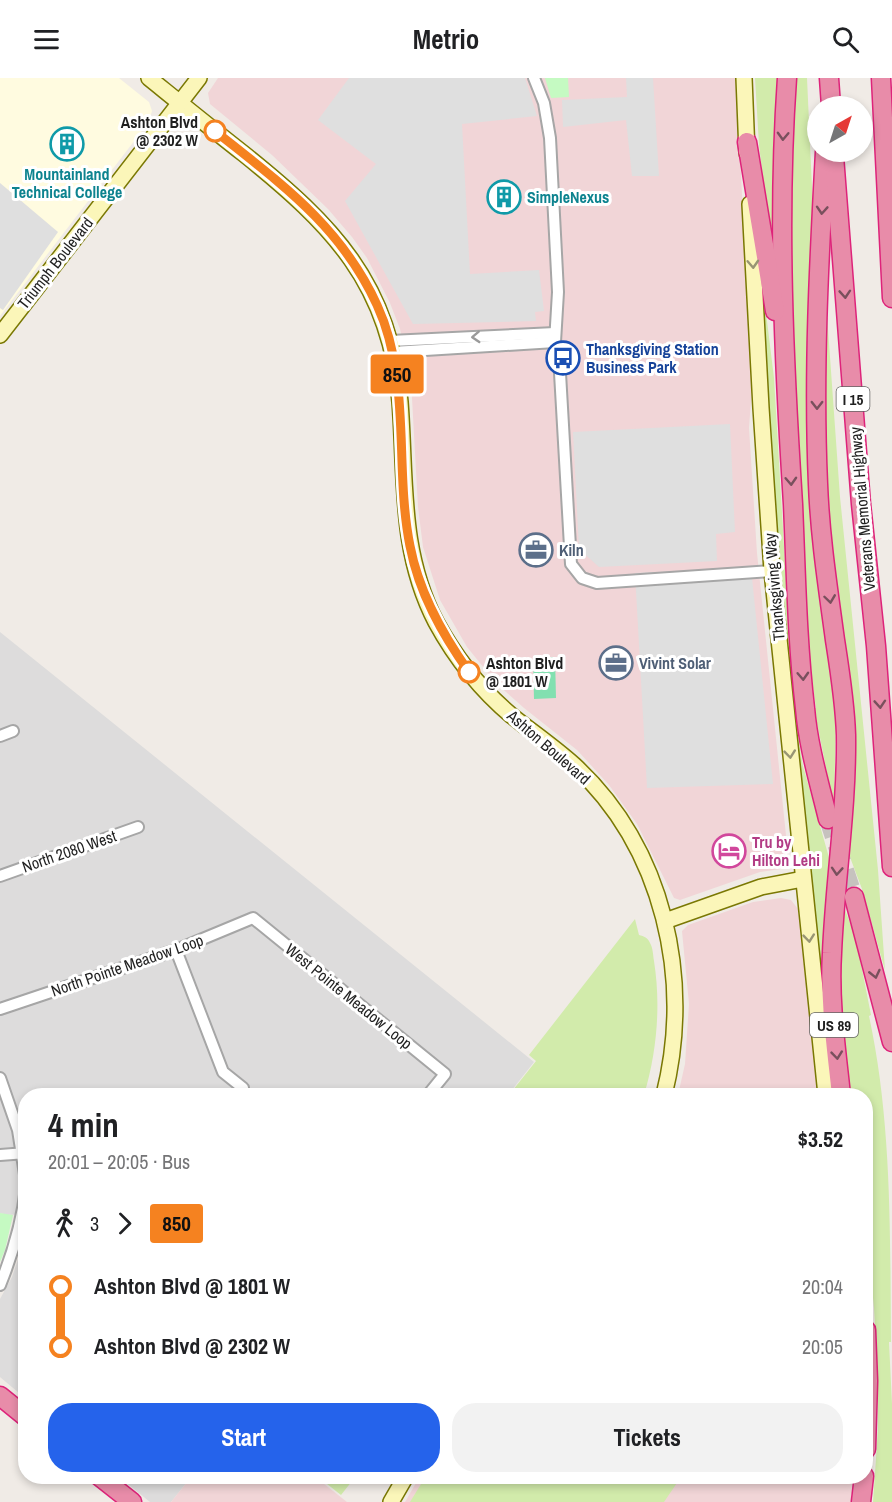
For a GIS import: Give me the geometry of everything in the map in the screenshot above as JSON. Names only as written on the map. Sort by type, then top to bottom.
[{"type":"highway","points":[[787,78],[783,158],[788,423],[805,708],[813,760],[828,819]]},
{"type":"highway","points":[[880,78],[892,298]]},
{"type":"highway","points":[[747,142],[777,322],[788,423]]},
{"type":"highway","name":"US 89","points":[[824,162],[817,289],[818,484],[823,549],[844,697],[846,734],[844,813],[838,858],[831,954],[831,996],[840,1088]]},
{"type":"highway","name":"Veterans Memorial Highway","points":[[835,162],[861,504],[876,646],[892,867]]},
{"type":"highway","points":[[854,897],[892,1042]]},
{"type":"highway","points":[[0,1396],[18,1410]]},
{"type":"highway","points":[[109,1484],[132,1502]]},
{"type":"highway","points":[[861,1502],[863,1484]]},
{"type":"street","name":"Ashton Boulevard","points":[[148,78],[300,200],[333,234],[363,278],[378,307],[391,347],[400,401],[405,502],[410,545],[425,597],[436,621],[465,666],[487,693],[510,715],[577,768],[607,803],[645,865],[665,921],[673,963],[676,996],[675,1037],[665,1088]]},
{"type":"street","name":"Triumph Boulevard","points":[[0,335],[199,78]]},
{"type":"street","points":[[534,78],[544,103],[550,138],[558,292],[555,337],[560,373],[569,558],[574,570],[578,575],[597,583],[772,571]]},
{"type":"street","name":"Thanksgiving Way","points":[[744,78],[772,571],[825,1088]]},
{"type":"street","points":[[391,347],[555,337]]},
{"type":"street","points":[[0,736],[13,731]]},
{"type":"street","name":"North 2080 West","points":[[0,876],[138,827]]},
{"type":"street","points":[[665,921],[752,890],[803,879]]},
{"type":"street","name":"North Pointe Meadow Loop","points":[[0,1010],[176,950],[253,918]]},
{"type":"street","name":"West Pointe Meadow Loop","points":[[253,918],[446,1074],[434,1088]]},
{"type":"street","points":[[176,950],[223,1072],[243,1088]]},
{"type":"street","points":[[0,1078],[18,1130]]},
{"type":"street","points":[[0,1155],[18,1154]]},
{"type":"street","points":[[0,1285],[18,1234]]},
{"type":"street","points":[[391,1502],[401,1484]]},
{"type":"shaded area","points":[[0,78],[119,78],[149,102],[152,111],[148,123],[0,316]]},
{"type":"shaded area","points":[[218,78],[736,78],[752,387],[749,428],[757,553],[788,855],[785,866],[781,869],[760,872],[680,900],[674,898],[637,824],[609,785],[577,750],[497,684],[467,647],[440,600],[423,547],[418,507],[411,380],[400,329],[390,303],[367,258],[328,209],[272,155],[210,104],[208,93]]},
{"type":"shaded area","points":[[349,78],[525,78],[537,116],[462,124],[470,274],[539,270],[544,311],[535,312],[536,321],[413,324],[345,201],[376,164],[318,120]]},
{"type":"shaded area","points":[[626,78],[653,78],[659,176],[632,176],[626,120],[563,127],[562,100],[627,97]]},
{"type":"shaded area","points":[[0,183],[58,232],[3,310],[0,308]]},
{"type":"shaded area","points":[[730,424],[735,532],[716,534],[717,561],[599,567],[579,549],[573,432]]},
{"type":"shaded area","points":[[751,568],[773,784],[647,788],[635,573]]},
{"type":"shaded area","points":[[0,632],[534,1062],[514,1088],[18,1088],[18,1214],[0,1213]]},
{"type":"shaded area","points":[[781,898],[791,900],[798,909],[817,1088],[680,1088],[685,1064],[689,1004],[682,931],[688,925],[753,902]]},
{"type":"shaded area","points":[[18,1259],[18,1392],[0,1377],[0,1299],[12,1277]]},
{"type":"shaded area","points":[[128,1484],[186,1484],[171,1502],[150,1502]]},
{"type":"shaded area","points":[[186,1484],[324,1484],[347,1502],[171,1502]]},
{"type":"shaded area","points":[[415,1484],[854,1484],[852,1502],[405,1502]]},
{"type":"green space","points":[[545,78],[568,78],[569,97],[551,98]]},
{"type":"green space","points":[[755,78],[780,78],[773,202],[776,286],[759,145]]},
{"type":"green space","points":[[793,78],[807,78],[807,162],[811,162],[836,713],[834,807],[814,708],[816,708],[809,660],[794,372],[788,153]]},
{"type":"green space","points":[[760,264],[774,378],[794,715],[803,766],[830,861],[823,937],[823,989],[821,990],[780,586],[782,585],[775,544]]},
{"type":"green space","points":[[824,315],[827,315],[840,497],[878,870],[885,970],[862,889],[845,844],[824,506]]},
{"type":"green space","points":[[555,657],[556,698],[534,699],[533,658]]},
{"type":"green space","points":[[841,899],[856,939],[871,1015],[869,1016],[877,1056],[886,1137],[890,1260],[892,1502],[873,1502],[878,1429],[878,1378],[873,1298],[873,1088],[845,1088],[837,997]]},
{"type":"green space","points":[[635,919],[639,935],[647,939],[652,947],[656,978],[655,1045],[646,1088],[515,1088],[536,1061],[529,1055]]},
{"type":"green space","points":[[0,1213],[13,1215],[0,1262]]},
{"type":"green space","points":[[327,1484],[350,1484],[341,1495]]},
{"type":"green space","points":[[421,1484],[676,1484],[664,1502],[410,1502]]},
{"type":"tunnel","points":[[828,819],[854,897]]},
{"type":"bus line","name":"850","points":[[215,131],[316,215],[348,253],[378,307],[390,341],[396,370],[400,401],[405,513],[415,567],[436,621],[469,672]]},
{"type":"place","name":"Ashton Blvd @ 2302 W","points":[[215,131]]},
{"type":"place","name":"Mountainland Technical College","points":[[67,144]]},
{"type":"place","name":"SimpleNexus","points":[[504,197]]},
{"type":"place","name":"Thanksgiving Station Business Park","points":[[563,358]]},
{"type":"place","name":"Kiln","points":[[536,550]]},
{"type":"place","name":"Vivint Solar","points":[[616,663]]},
{"type":"place","name":"Ashton Blvd @ 1801 W","points":[[469,672]]},
{"type":"place","name":"Tru by Hilton Lehi","points":[[729,851]]}]
